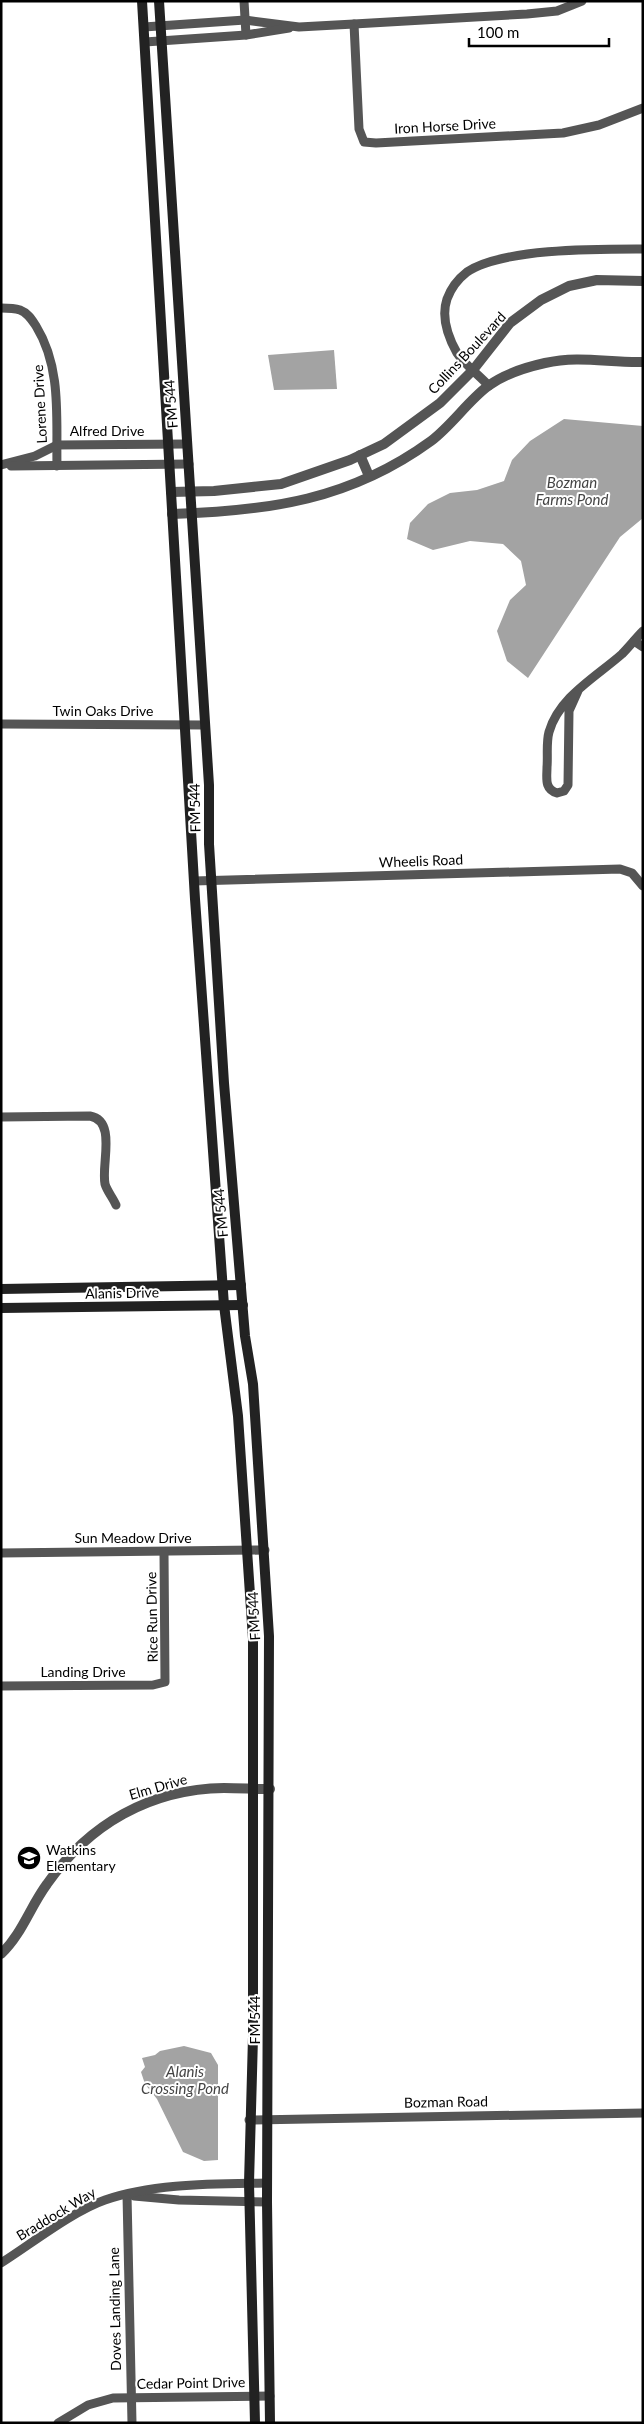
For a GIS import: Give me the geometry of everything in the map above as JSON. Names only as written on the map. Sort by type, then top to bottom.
[{"type":"main road","name":"FM 544","points":[[142,1],[194,881],[224,1306],[238,1416],[253,1638],[253,2037],[249,2120],[249,2183],[254,2423]]},
{"type":"main road","name":"FM 544","points":[[159,1],[205,725],[211,880],[224,1083],[242,1305],[253,1384],[269,1636],[270,1789],[267,2202],[270,2423]]},
{"type":"main road","name":"Alanis Drive","points":[[1,1289],[241,1285]]},
{"type":"main road","name":"Alanis Drive","points":[[1,1308],[242,1305]]},
{"type":"street","points":[[244,1],[246,35]]},
{"type":"street","points":[[145,42],[246,35],[299,27],[527,14],[557,11],[582,1]]},
{"type":"street","points":[[144,26],[245,20],[299,27]]},
{"type":"street","name":"Iron Horse Drive","points":[[354,24],[359,130],[364,142],[376,144],[564,133],[599,125],[643,108]]},
{"type":"street","points":[[489,386],[458,354],[448,334],[444,309],[452,288],[468,272],[493,261],[536,253],[594,249],[643,250]]},
{"type":"street","name":"Collins Boulevard","points":[[171,492],[281,484],[360,455],[384,444],[440,403],[473,370],[510,323],[540,300],[570,286],[597,280],[643,281]]},
{"type":"street","name":"Lorene Drive","points":[[1,308],[13,308],[27,314],[47,344],[55,374],[57,466]]},
{"type":"street","points":[[172,514],[254,510],[299,502],[332,493],[406,458],[433,439],[489,386],[545,363],[587,358],[643,362]]},
{"type":"street","name":"Alfred Drive","points":[[1,465],[35,456],[56,445],[187,444]]},
{"type":"street","points":[[360,455],[369,476]]},
{"type":"street","name":"Alfred Drive","points":[[1,465],[189,464]]},
{"type":"street","points":[[578,690],[569,711],[568,785],[564,791],[557,793],[552,791],[547,784],[549,733],[560,710],[578,690],[622,653],[643,631]]},
{"type":"street","points":[[634,641],[643,647]]},
{"type":"street","name":"Twin Oaks Drive","points":[[1,724],[205,725]]},
{"type":"street","name":"Wheelis Road","points":[[194,881],[620,870],[632,873],[643,886]]},
{"type":"street","points":[[1,1117],[90,1116],[100,1119],[105,1128],[105,1184],[116,1205]]},
{"type":"street","name":"Sun Meadow Drive","points":[[1,1553],[265,1550]]},
{"type":"street","name":"Rice Run Drive","points":[[164,1552],[165,1682]]},
{"type":"street","name":"Landing Drive","points":[[1,1686],[153,1685],[165,1682]]},
{"type":"street","name":"Elm Drive","points":[[1,1954],[21,1929],[44,1886],[60,1865],[76,1847],[99,1828],[130,1809],[174,1794],[224,1788],[270,1789]]},
{"type":"street","name":"Bozman Road","points":[[249,2120],[643,2113]]},
{"type":"street","name":"Braddock Way","points":[[1,2263],[89,2207],[105,2200],[159,2188],[267,2183]]},
{"type":"street","name":"Braddock Way","points":[[126,2194],[179,2200],[267,2202]]},
{"type":"street","name":"Doves Landing Lane","points":[[126,2194],[132,2423]]},
{"type":"street","name":"Cedar Point Drive","points":[[58,2423],[88,2405],[113,2398],[270,2396]]},
{"type":"water","points":[[334,350],[337,389],[274,390],[268,355]]},
{"type":"water","name":"Bozman Farms Pond","points":[[564,419],[643,426],[643,518],[620,537],[528,678],[507,661],[497,631],[510,600],[526,585],[521,561],[503,544],[470,541],[433,550],[407,539],[410,523],[428,504],[450,493],[477,490],[504,481],[512,460],[530,441]]},
{"type":"water","name":"Alanis Crossing Pond","points":[[184,2046],[211,2053],[218,2065],[218,2160],[204,2161],[183,2152],[157,2099],[145,2084],[141,2072],[145,2067],[142,2058],[155,2055],[160,2051]]},
{"type":"place","name":"Watkins Elementary","points":[[29,1858]]}]
